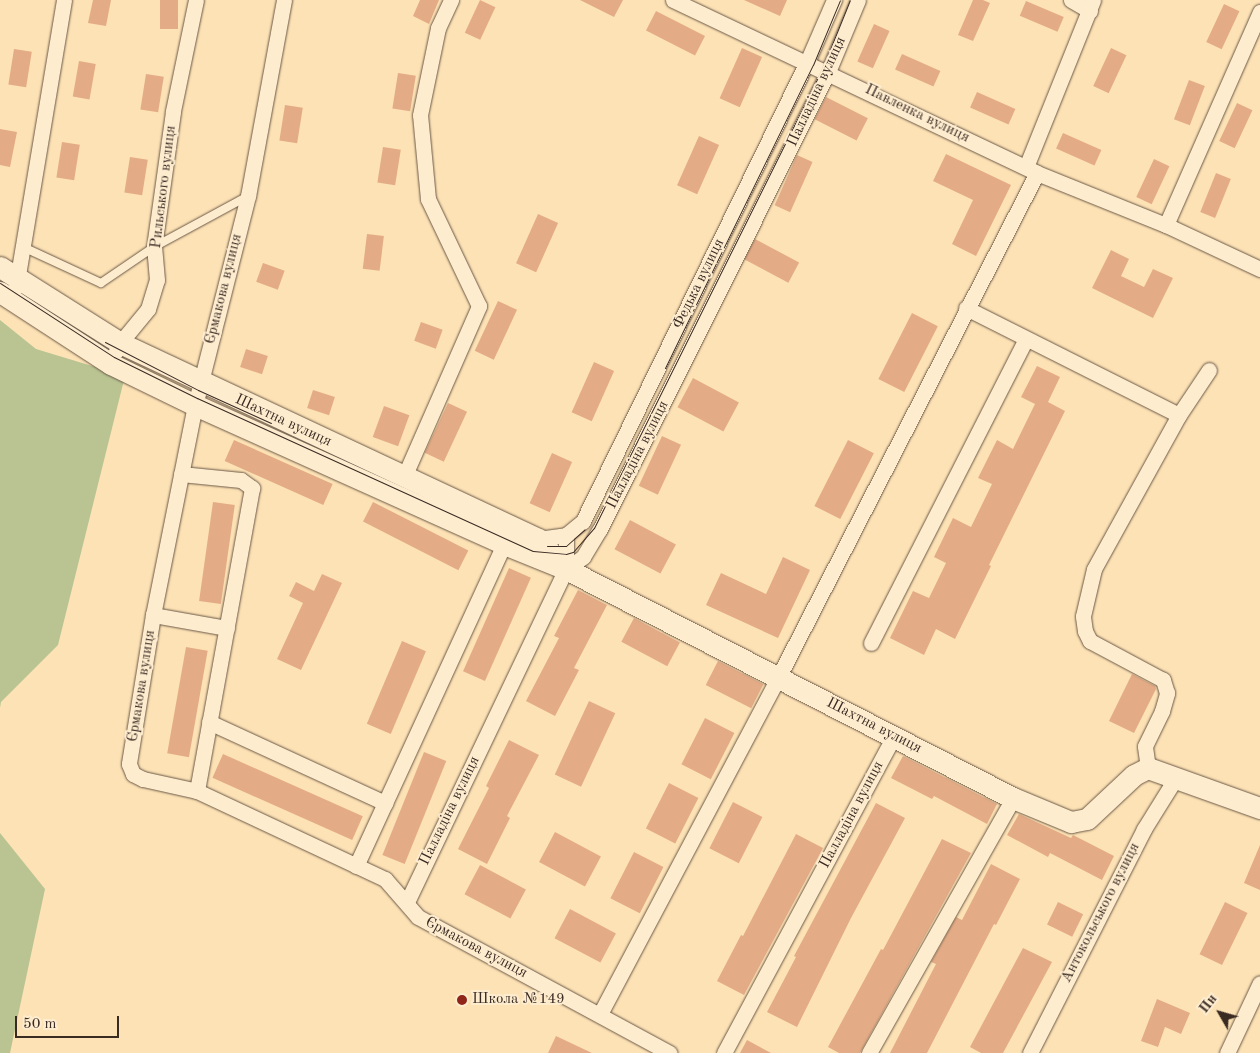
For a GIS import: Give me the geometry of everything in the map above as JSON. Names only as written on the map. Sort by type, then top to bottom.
[{"type":"main road","name":"Шахтна вулиця","points":[[9,272],[120,343],[538,539],[566,569]]},
{"type":"main road","name":"Шахтна вулиця","points":[[6,296],[111,364],[195,406],[504,544],[566,569],[779,676],[1013,798],[1071,822],[1087,819],[1134,775],[1148,768]]},
{"type":"main road","points":[[1148,768],[1176,776],[1260,808]]},
{"type":"street","points":[[6,296],[9,272],[23,247],[64,0]]},
{"type":"street","name":"Рильського вулиця","points":[[111,364],[120,343],[148,309],[157,280],[154,247],[173,111],[196,0]]},
{"type":"street","name":"Єрмакова вулиця","points":[[284,0],[248,196],[200,382],[181,474],[153,615],[129,764],[133,774],[143,779],[197,791],[385,879],[407,902],[418,917],[670,1053]]},
{"type":"street","points":[[404,477],[479,306],[428,199],[420,115],[438,28],[451,0]]},
{"type":"street","name":"Павленка вулиця","points":[[673,0],[1032,170],[1166,225],[1260,269]]},
{"type":"street","name":"Федька вулиця","points":[[566,536],[583,520],[807,62],[834,0]]},
{"type":"street","name":"Палладіна вулиця","points":[[407,902],[566,569],[583,557],[600,529],[828,72],[858,0]]},
{"type":"street","points":[[600,1014],[779,676],[966,308],[1032,170],[1092,5],[1071,0]]},
{"type":"street","points":[[1166,225],[1260,12]]},
{"type":"street","points":[[966,308],[1179,415]]},
{"type":"street","points":[[871,643],[1026,339]]},
{"type":"street","points":[[1148,768],[1146,746],[1162,711],[1167,693],[1163,680],[1090,641],[1085,631],[1083,616],[1094,569],[1179,415],[1209,370]]},
{"type":"street","points":[[181,474],[240,480],[252,488],[197,791]]},
{"type":"street","points":[[538,539],[566,536],[566,569]]},
{"type":"street","points":[[356,866],[504,544]]},
{"type":"street","points":[[153,615],[227,628]]},
{"type":"street","points":[[209,722],[385,803]]},
{"type":"street","name":"Палладіна вулиця","points":[[724,1053],[894,736]]},
{"type":"street","name":"Антокольського вулиця","points":[[1030,1053],[1144,829],[1176,776]]},
{"type":"street","points":[[869,1053],[1013,798]]},
{"type":"street","points":[[1227,1053],[1260,983]]},
{"type":"lane","points":[[23,247],[100,283],[154,247],[248,196]]},
{"type":"green space","points":[[0,320],[36,349],[125,376],[58,645],[1,702],[0,708]]},
{"type":"green space","points":[[0,833],[45,889],[10,1053],[0,1053]]},
{"type":"building","points":[[93,0],[111,0],[106,26],[88,23]]},
{"type":"building","points":[[160,0],[178,0],[178,29],[160,29]]},
{"type":"building","points":[[420,0],[439,0],[429,24],[413,16]]},
{"type":"building","points":[[480,0],[495,7],[480,40],[465,33]]},
{"type":"building","points":[[580,0],[623,0],[614,17]]},
{"type":"building","points":[[744,0],[787,0],[780,16]]},
{"type":"building","points":[[973,0],[983,0],[990,3],[973,41],[958,35]]},
{"type":"building","points":[[1026,1],[1064,17],[1057,32],[1020,16]]},
{"type":"building","points":[[1224,4],[1239,11],[1222,49],[1206,42]]},
{"type":"building","points":[[656,11],[705,36],[695,56],[646,31]]},
{"type":"building","points":[[874,24],[890,31],[873,68],[857,61]]},
{"type":"building","points":[[742,48],[762,57],[740,107],[720,98]]},
{"type":"building","points":[[1111,48],[1126,55],[1109,93],[1093,86]]},
{"type":"building","points":[[14,49],[32,52],[26,87],[8,85]]},
{"type":"building","points":[[902,54],[940,71],[933,87],[895,70]]},
{"type":"building","points":[[79,61],[96,64],[89,99],[73,96]]},
{"type":"building","points":[[398,73],[416,76],[410,111],[392,109]]},
{"type":"building","points":[[146,74],[164,77],[158,112],[140,110]]},
{"type":"building","points":[[1189,80],[1205,86],[1190,125],[1174,119]]},
{"type":"building","points":[[977,92],[1015,109],[1008,125],[970,108]]},
{"type":"building","points":[[826,97],[868,118],[857,141],[815,119]]},
{"type":"building","points":[[1237,103],[1252,110],[1235,148],[1219,141]]},
{"type":"building","points":[[285,105],[303,108],[297,143],[279,141]]},
{"type":"building","points":[[0,129],[17,132],[10,167],[0,165]]},
{"type":"building","points":[[1063,133],[1101,150],[1094,166],[1056,149]]},
{"type":"building","points":[[699,136],[719,145],[697,194],[677,185]]},
{"type":"building","points":[[62,142],[80,145],[74,180],[56,178]]},
{"type":"building","points":[[383,147],[401,150],[395,185],[377,183]]},
{"type":"building","points":[[946,154],[1011,185],[976,256],[952,244],[973,200],[933,181]]},
{"type":"building","points":[[797,155],[813,162],[790,212],[775,205]]},
{"type":"building","points":[[130,157],[148,160],[142,195],[124,193]]},
{"type":"building","points":[[1154,159],[1169,166],[1152,204],[1136,197]]},
{"type":"building","points":[[1216,173],[1231,179],[1215,218],[1200,212]]},
{"type":"building","points":[[538,214],[558,223],[536,272],[516,263]]},
{"type":"building","points":[[367,234],[384,236],[380,271],[363,269]]},
{"type":"building","points":[[755,239],[799,262],[788,283],[744,259]]},
{"type":"building","points":[[1111,250],[1129,259],[1121,276],[1144,287],[1153,269],[1173,278],[1153,318],[1092,288]]},
{"type":"building","points":[[263,263],[285,271],[278,290],[256,282]]},
{"type":"building","points":[[498,301],[517,310],[494,360],[475,351]]},
{"type":"building","points":[[912,313],[938,326],[904,392],[878,379]]},
{"type":"building","points":[[421,322],[443,330],[436,349],[414,341]]},
{"type":"building","points":[[246,349],[268,356],[262,374],[240,367]]},
{"type":"building","points":[[594,362],[614,371],[592,421],[572,412]]},
{"type":"building","points":[[1037,366],[1060,377],[1048,402],[1065,411],[989,565],[991,566],[955,639],[936,629],[924,655],[890,638],[913,591],[929,598],[946,563],[934,557],[953,518],[971,527],[992,484],[978,478],[997,440],[1013,449],[1035,404],[1021,397]]},
{"type":"building","points":[[693,378],[739,402],[723,432],[678,407]]},
{"type":"building","points":[[313,390],[335,397],[329,415],[307,408]]},
{"type":"building","points":[[448,403],[467,412],[444,462],[425,453]]},
{"type":"building","points":[[384,406],[409,415],[398,446],[373,437]]},
{"type":"building","points":[[662,436],[681,445],[658,495],[639,486]]},
{"type":"building","points":[[234,440],[333,484],[323,505],[225,461]]},
{"type":"building","points":[[848,440],[874,453],[840,519],[814,506]]},
{"type":"building","points":[[552,453],[572,462],[550,512],[530,503]]},
{"type":"building","points":[[213,502],[235,505],[221,604],[199,601]]},
{"type":"building","points":[[373,502],[468,551],[458,570],[363,522]]},
{"type":"building","points":[[630,520],[676,544],[660,574],[615,549]]},
{"type":"building","points":[[783,557],[810,570],[778,638],[706,605],[721,573],[766,594]]},
{"type":"building","points":[[509,568],[531,578],[485,681],[463,671]]},
{"type":"building","points":[[322,574],[342,583],[301,670],[277,659],[303,603],[289,596],[296,582],[314,591]]},
{"type":"building","points":[[578,590],[607,605],[574,668],[579,670],[555,716],[526,701],[559,638],[554,636]]},
{"type":"building","points":[[634,618],[680,642],[667,666],[621,642]]},
{"type":"building","points":[[402,641],[426,651],[391,734],[367,724]]},
{"type":"building","points":[[186,647],[208,651],[189,757],[167,753]]},
{"type":"building","points":[[718,661],[763,684],[751,708],[706,685]]},
{"type":"building","points":[[1132,674],[1155,686],[1156,689],[1134,733],[1109,721]]},
{"type":"building","points":[[589,701],[615,713],[581,787],[555,774]]},
{"type":"building","points":[[705,718],[734,733],[711,779],[681,764]]},
{"type":"building","points":[[509,740],[539,755],[507,816],[510,818],[487,864],[458,849],[489,788],[486,786]]},
{"type":"building","points":[[424,752],[446,761],[405,864],[382,855]]},
{"type":"building","points":[[223,754],[363,816],[352,840],[212,778]]},
{"type":"building","points":[[903,756],[997,804],[987,824],[934,796],[932,799],[891,778]]},
{"type":"building","points":[[669,783],[698,798],[675,843],[646,828]]},
{"type":"building","points":[[733,802],[762,817],[739,863],[709,848]]},
{"type":"building","points":[[876,803],[905,818],[851,918],[797,1027],[767,1012],[796,957],[794,956]]},
{"type":"building","points":[[1019,814],[1071,838],[1073,835],[1114,856],[1102,880],[1050,853],[1048,857],[1007,835]]},
{"type":"building","points":[[555,832],[601,856],[585,886],[539,862]]},
{"type":"building","points":[[796,834],[823,848],[744,995],[717,981],[741,935],[743,936]]},
{"type":"building","points":[[942,839],[971,853],[860,1053],[839,1053],[828,1047],[881,949],[883,950]]},
{"type":"building","points":[[1260,845],[1260,890],[1244,883]]},
{"type":"building","points":[[634,852],[663,867],[640,913],[610,898]]},
{"type":"building","points":[[991,864],[1020,879],[996,925],[994,924],[927,1053],[890,1053],[936,964],[931,962],[956,917],[962,920]]},
{"type":"building","points":[[480,865],[526,889],[510,919],[465,894]]},
{"type":"building","points":[[1058,902],[1083,914],[1072,937],[1047,924]]},
{"type":"building","points":[[1225,902],[1247,913],[1222,965],[1200,954]]},
{"type":"building","points":[[570,909],[616,933],[600,963],[555,938]]},
{"type":"building","points":[[1023,948],[1052,962],[1003,1053],[981,1053],[970,1047]]},
{"type":"building","points":[[1157,999],[1190,1013],[1181,1034],[1165,1027],[1158,1047],[1141,1041]]},
{"type":"building","points":[[556,1036],[592,1053],[548,1053]]},
{"type":"building","points":[[747,1040],[771,1053],[740,1053]]},
{"type":"tram line","points":[[665,368],[813,65],[840,0]]},
{"type":"tram line","points":[[0,283],[114,357],[197,398],[533,551],[566,554],[573,552],[594,528],[822,69],[850,0]]},
{"type":"tram line","points":[[105,342],[198,390],[271,423]]},
{"type":"tram line","points":[[547,546],[566,546],[585,529]]},
{"type":"place","name":"Школа №149","points":[[462,1000]]}]
